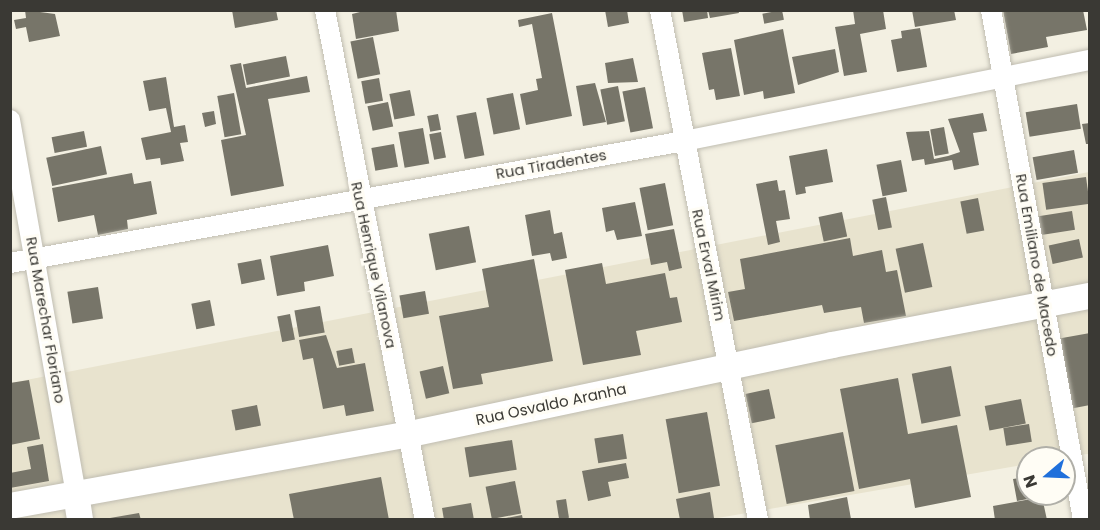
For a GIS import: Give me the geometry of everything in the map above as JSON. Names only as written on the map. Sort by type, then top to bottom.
[{"type":"main road","name":"Rua Osvaldo Aranha","points":[[10,506],[410,434],[1043,303],[1089,296]]},
{"type":"main road","name":"Rua Marechar Floriano","points":[[76,494],[80,519]]},
{"type":"street","name":"Rua Henrique Vilanova","points":[[325,10],[360,198],[410,434],[425,519]]},
{"type":"street","name":"Rua Erval Mirim","points":[[660,10],[758,519]]},
{"type":"street","name":"Rua Emiliano de Macedo","points":[[991,10],[1083,519]]},
{"type":"street","name":"Rua Tiradentes","points":[[10,263],[684,141],[1089,60]]},
{"type":"street","name":"Rua Marechar Floriano","points":[[10,120],[76,494]]},
{"type":"shaded area","points":[[1089,172],[1089,454],[1076,455],[1076,446],[1016,446],[1016,466],[712,519],[11,520],[11,383]]},
{"type":"building","points":[[25,10],[55,14],[60,36],[29,42],[26,27],[16,29],[14,20],[26,18]]},
{"type":"building","points":[[232,10],[276,10],[278,20],[235,28]]},
{"type":"building","points":[[368,10],[396,10],[399,31],[356,39],[352,14]]},
{"type":"building","points":[[605,10],[627,10],[629,23],[608,27]]},
{"type":"building","points":[[682,10],[707,10],[708,18],[684,22]]},
{"type":"building","points":[[708,10],[738,10],[739,13],[710,18]]},
{"type":"building","points":[[782,10],[784,20],[764,24],[762,14]]},
{"type":"building","points":[[853,10],[883,10],[886,29],[860,34],[867,72],[844,76],[835,27],[855,24]]},
{"type":"building","points":[[912,10],[954,10],[956,20],[915,27]]},
{"type":"building","points":[[1003,10],[1083,10],[1087,30],[1046,37],[1048,47],[1011,54]]},
{"type":"building","points":[[552,13],[572,116],[526,125],[520,94],[538,90],[536,79],[542,78],[532,24],[519,27],[518,20]]},
{"type":"building","points":[[920,28],[927,67],[897,72],[891,40],[902,38],[901,31]]},
{"type":"building","points":[[783,29],[795,93],[764,99],[763,91],[744,95],[734,40]]},
{"type":"building","points":[[373,37],[380,74],[358,79],[350,41]]},
{"type":"building","points":[[731,48],[740,96],[716,100],[714,89],[709,90],[702,53]]},
{"type":"building","points":[[835,49],[839,72],[798,85],[792,57]]},
{"type":"building","points":[[286,56],[290,77],[247,85],[243,64]]},
{"type":"building","points":[[633,58],[638,82],[608,83],[605,63]]},
{"type":"building","points":[[241,63],[246,88],[307,76],[310,92],[268,99],[284,186],[231,196],[221,140],[246,135],[230,65]]},
{"type":"building","points":[[166,77],[174,127],[185,125],[188,142],[180,143],[184,161],[161,165],[160,158],[146,160],[141,138],[171,132],[166,108],[149,111],[143,81]]},
{"type":"building","points":[[379,78],[383,101],[365,104],[361,81]]},
{"type":"building","points":[[595,83],[606,122],[583,126],[576,86]]},
{"type":"building","points":[[618,86],[625,121],[607,125],[600,89]]},
{"type":"building","points":[[645,87],[653,128],[630,133],[622,91]]},
{"type":"building","points":[[410,90],[415,116],[394,120],[389,94]]},
{"type":"building","points":[[234,93],[241,134],[225,137],[217,96]]},
{"type":"building","points":[[513,93],[520,129],[494,134],[486,98]]},
{"type":"building","points":[[388,102],[393,126],[373,131],[367,106]]},
{"type":"building","points":[[1077,104],[1081,129],[1030,137],[1026,112]]},
{"type":"building","points":[[214,111],[216,124],[205,127],[202,113]]},
{"type":"building","points":[[476,112],[484,155],[465,159],[456,116]]},
{"type":"building","points":[[983,113],[987,131],[973,133],[979,165],[954,170],[952,160],[925,165],[924,159],[912,161],[906,132],[929,131],[934,159],[948,156],[960,152],[948,119]]},
{"type":"building","points":[[438,114],[441,130],[430,132],[427,116]]},
{"type":"building","points":[[1090,123],[1090,144],[1086,144],[1082,124]]},
{"type":"building","points":[[944,127],[949,154],[935,156],[930,129]]},
{"type":"building","points":[[423,128],[429,163],[405,168],[398,132]]},
{"type":"building","points":[[84,131],[87,147],[55,153],[52,137]]},
{"type":"building","points":[[441,132],[446,158],[434,160],[429,134]]},
{"type":"building","points":[[394,144],[398,167],[375,171],[371,148]]},
{"type":"building","points":[[101,146],[107,174],[52,186],[46,158]]},
{"type":"building","points":[[827,149],[833,182],[805,187],[806,193],[796,195],[789,156]]},
{"type":"building","points":[[1074,150],[1078,173],[1037,180],[1033,157]]},
{"type":"building","points":[[901,160],[907,191],[883,196],[876,165]]},
{"type":"building","points":[[132,173],[134,184],[151,181],[157,214],[127,220],[128,229],[98,235],[94,215],[58,222],[52,188]]},
{"type":"building","points":[[1086,177],[1090,204],[1046,210],[1042,183]]},
{"type":"building","points":[[777,180],[779,191],[785,190],[790,219],[776,221],[780,242],[768,245],[756,184]]},
{"type":"building","points":[[665,183],[673,225],[648,230],[639,188]]},
{"type":"building","points":[[886,197],[892,227],[878,230],[872,200]]},
{"type":"building","points":[[978,198],[984,230],[967,234],[960,201]]},
{"type":"building","points":[[635,202],[642,236],[617,240],[614,230],[606,232],[602,208]]},
{"type":"building","points":[[550,210],[554,234],[562,232],[567,258],[552,261],[550,253],[532,256],[525,215]]},
{"type":"building","points":[[1072,211],[1075,230],[1041,235],[1038,216]]},
{"type":"building","points":[[842,212],[847,236],[824,241],[819,217]]},
{"type":"building","points":[[469,226],[476,262],[436,270],[429,234]]},
{"type":"building","points":[[674,229],[682,268],[669,271],[667,262],[651,265],[645,234]]},
{"type":"building","points":[[850,238],[853,256],[882,250],[886,272],[897,270],[906,316],[864,323],[861,307],[824,313],[822,305],[734,321],[728,292],[745,289],[740,259]]},
{"type":"building","points":[[1079,239],[1083,258],[1053,264],[1049,245]]},
{"type":"building","points":[[923,243],[932,287],[905,293],[896,249]]},
{"type":"building","points":[[328,245],[334,276],[304,282],[305,291],[277,296],[270,256]]},
{"type":"building","points":[[261,259],[265,280],[241,284],[237,264]]},
{"type":"building","points":[[534,259],[553,361],[481,374],[483,384],[453,389],[439,316],[489,307],[482,269]]},
{"type":"building","points":[[602,263],[606,284],[665,273],[670,298],[677,297],[682,322],[636,331],[641,355],[583,365],[565,270]]},
{"type":"building","points":[[98,287],[103,319],[72,323],[67,292]]},
{"type":"building","points":[[425,291],[429,314],[403,318],[399,296]]},
{"type":"building","points":[[210,300],[215,326],[196,329],[191,304]]},
{"type":"building","points":[[320,306],[325,333],[299,337],[294,311]]},
{"type":"building","points":[[290,314],[295,340],[282,342],[277,316]]},
{"type":"building","points":[[1090,333],[1090,405],[1064,410],[1051,340]]},
{"type":"building","points":[[326,335],[337,368],[365,363],[374,411],[346,416],[344,405],[323,409],[313,358],[303,360],[299,340]]},
{"type":"building","points":[[352,348],[355,363],[339,366],[336,351]]},
{"type":"building","points":[[443,366],[449,393],[426,399],[420,371]]},
{"type":"building","points":[[951,366],[961,416],[921,424],[912,374]]},
{"type":"building","points":[[898,378],[908,434],[957,425],[971,497],[915,508],[910,479],[859,489],[840,389]]},
{"type":"building","points":[[29,380],[40,439],[10,445],[10,383]]},
{"type":"building","points":[[769,389],[775,418],[752,423],[746,394]]},
{"type":"building","points":[[1021,399],[1026,424],[989,431],[985,406]]},
{"type":"building","points":[[257,405],[261,426],[235,431],[231,410]]},
{"type":"building","points":[[707,412],[720,486],[679,493],[666,419]]},
{"type":"building","points":[[1029,424],[1032,442],[1006,446],[1003,428]]},
{"type":"building","points":[[843,432],[854,491],[787,504],[775,445]]},
{"type":"building","points":[[623,434],[627,459],[598,463],[594,439]]},
{"type":"building","points":[[512,440],[517,470],[469,477],[465,448]]},
{"type":"building","points":[[43,444],[49,481],[10,488],[10,473],[31,469],[27,447]]},
{"type":"building","points":[[626,463],[629,478],[608,482],[611,496],[588,501],[582,471]]},
{"type":"building","points":[[381,477],[389,520],[294,520],[289,494]]},
{"type":"building","points":[[1013,479],[1016,479],[1016,496]]},
{"type":"building","points":[[515,481],[521,513],[492,519],[486,487]]},
{"type":"building","points":[[710,492],[714,518],[680,520],[676,499]]},
{"type":"building","points":[[847,497],[851,519],[810,520],[808,505]]},
{"type":"building","points":[[566,499],[569,518],[559,519],[556,501]]},
{"type":"building","points":[[1016,502],[1016,506],[1044,506],[1047,520],[995,520],[993,506]]},
{"type":"building","points":[[471,503],[474,520],[444,520],[442,508]]},
{"type":"building","points":[[139,513],[141,520],[110,520],[110,518]]},
{"type":"building","points":[[522,515],[523,520],[506,520],[506,518]]}]
